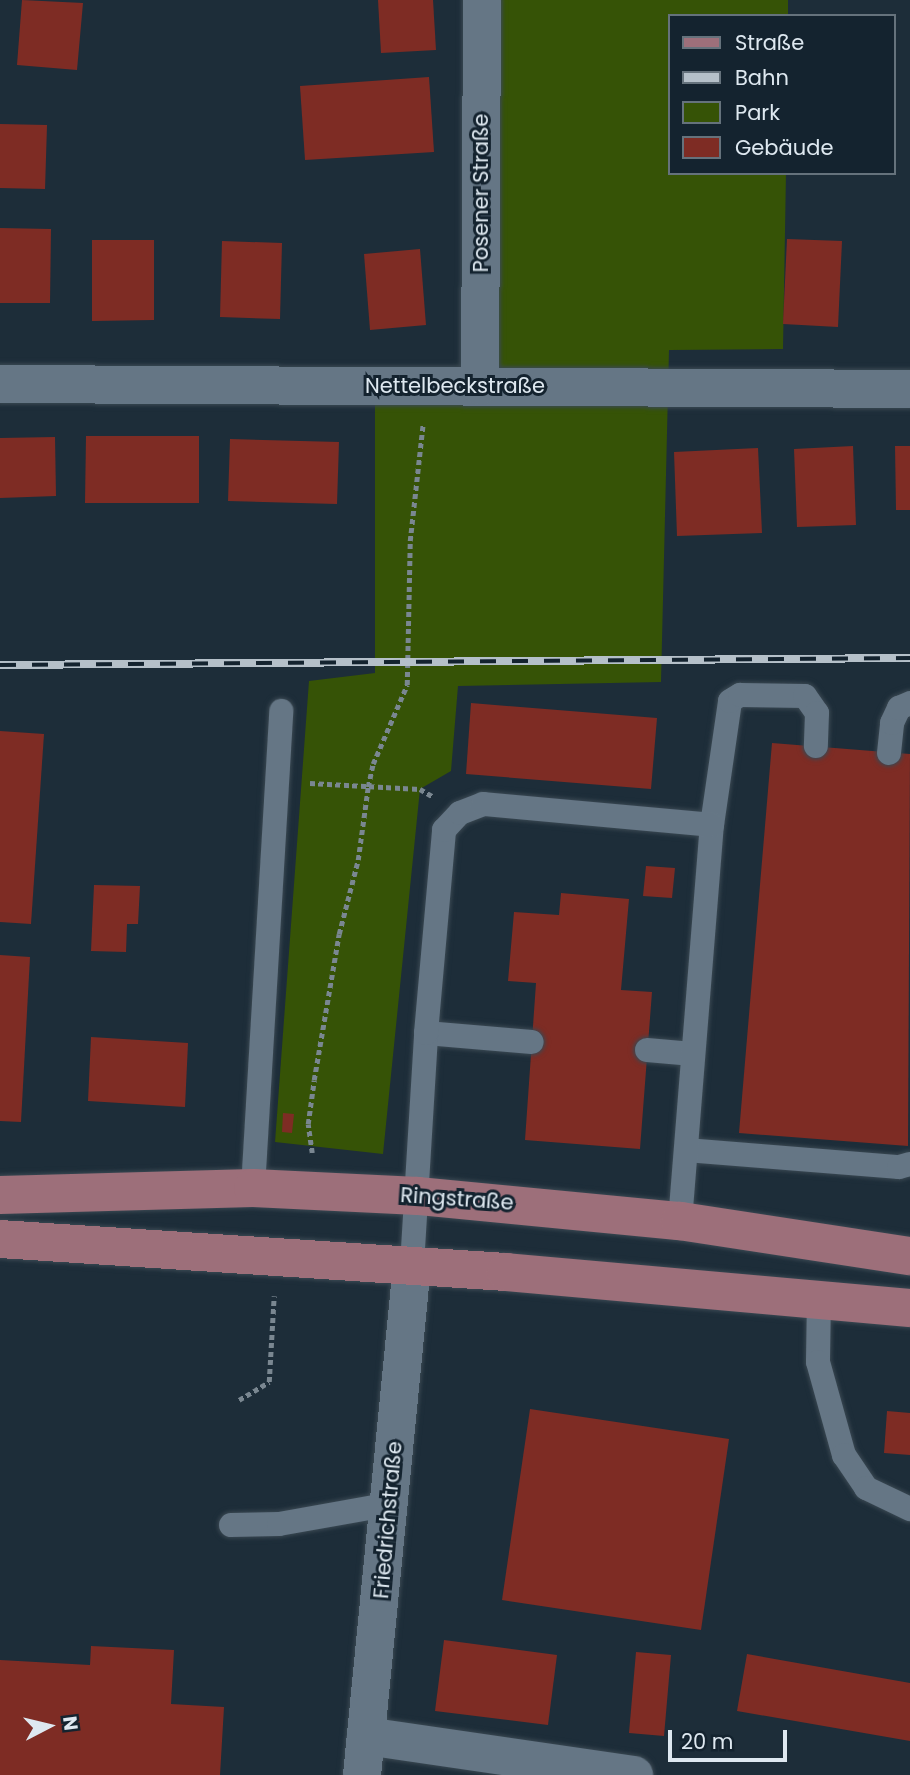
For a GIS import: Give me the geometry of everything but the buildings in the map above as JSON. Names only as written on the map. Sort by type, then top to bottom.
[{"type":"main road","name":"Ringstraße","points":[[0,1195],[253,1188],[418,1196],[680,1221],[910,1256]]},
{"type":"main road","points":[[0,1240],[412,1265],[819,1297],[910,1308]]},
{"type":"street","name":"Posener Straße","points":[[480,386],[482,0]]},
{"type":"street","name":"Nettelbeckstraße","points":[[0,384],[910,388]]},
{"type":"street","name":"Friedrichstraße","points":[[362,1775],[382,1601],[386,1505],[412,1265]]},
{"type":"street","points":[[366,1736],[634,1775]]},
{"type":"lane","points":[[680,1221],[712,825],[730,701],[740,695],[805,696],[817,713],[816,746]]},
{"type":"lane","points":[[889,752],[892,723],[899,708],[910,703]]},
{"type":"lane","points":[[253,1188],[281,711]]},
{"type":"lane","points":[[412,1265],[426,1033],[444,830],[460,813],[483,804],[712,825]]},
{"type":"lane","points":[[426,1033],[532,1042]]},
{"type":"lane","points":[[648,1050],[693,1054]]},
{"type":"lane","points":[[686,1150],[899,1167],[910,1164]]},
{"type":"lane","points":[[819,1297],[818,1362],[844,1455],[866,1488],[910,1508]]},
{"type":"lane","points":[[231,1525],[279,1524],[386,1505]]},
{"type":"path","points":[[311,1189],[308,1124],[314,1080],[340,934],[358,860],[368,786],[373,764],[407,685],[410,541],[425,386]]},
{"type":"path","points":[[277,781],[420,789],[460,813]]},
{"type":"path","points":[[240,1401],[269,1382],[276,1256]]},
{"type":"green space","points":[[493,0],[788,0],[788,14],[668,14],[668,175],[786,175],[783,349],[669,350],[661,682],[458,686],[451,771],[420,789],[383,1154],[275,1142],[309,681],[375,673],[375,404],[491,403]]},
{"type":"railway","points":[[0,665],[910,658]]}]
